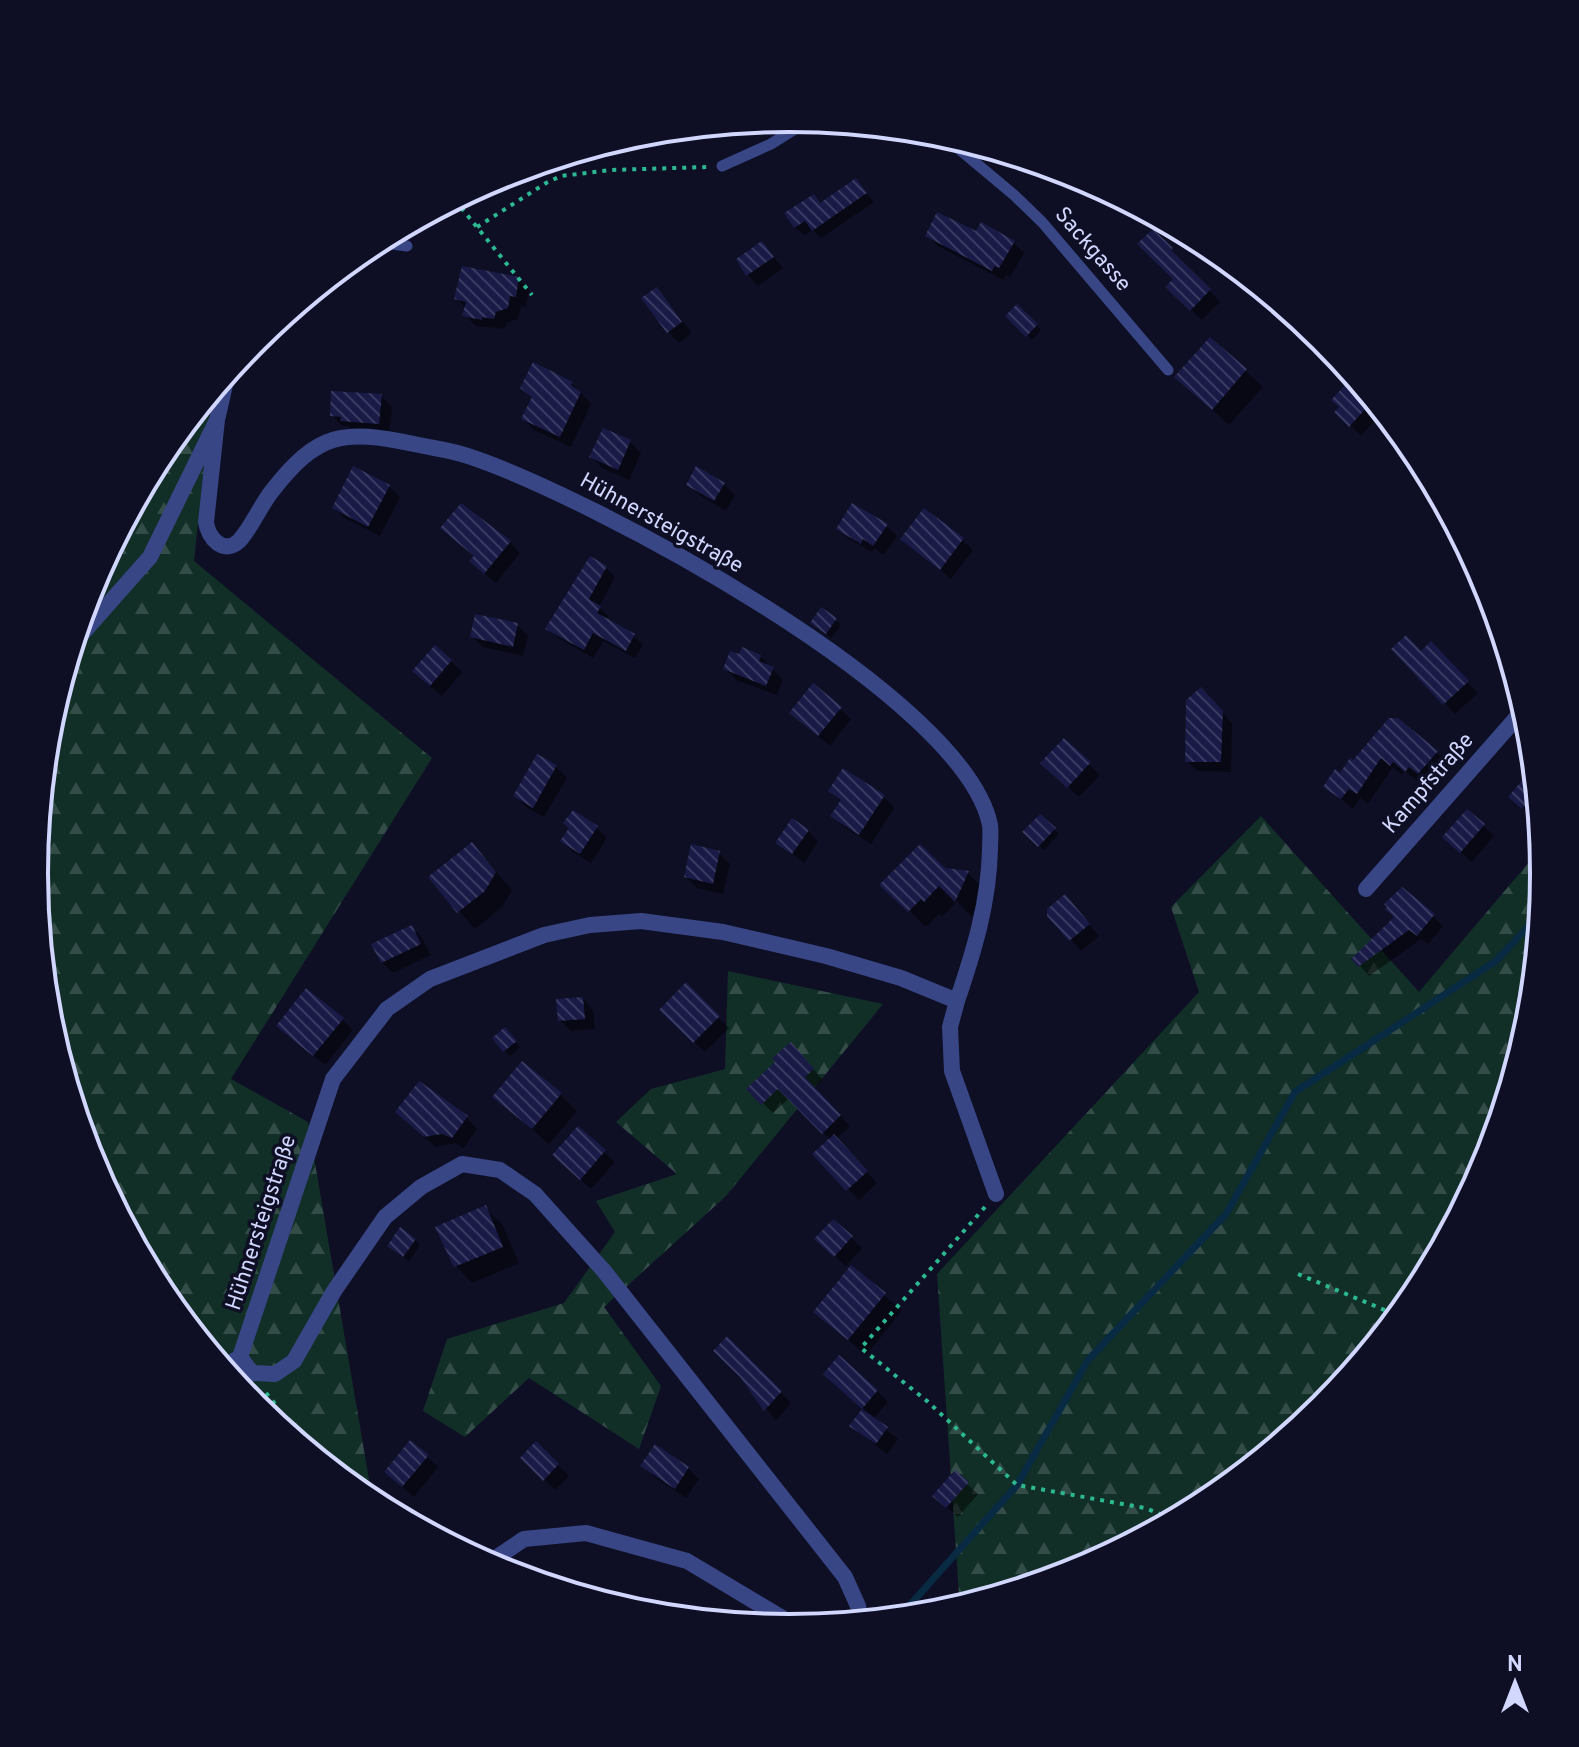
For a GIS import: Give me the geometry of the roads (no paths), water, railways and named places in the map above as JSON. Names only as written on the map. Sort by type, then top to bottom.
[{"type":"street","points":[[91,623],[150,557],[217,420],[222,396]]},
{"type":"street","name":"Hühnersteigstraße","points":[[217,420],[206,522],[209,535],[218,544],[229,546],[239,541],[270,493],[298,459],[327,441],[342,437],[385,438],[466,455],[561,493],[651,540],[783,619],[849,664],[937,741],[974,785],[990,825],[990,881],[977,942],[950,1027],[952,1071],[996,1194]]},
{"type":"street","name":"Kampfstraße","points":[[1366,889],[1515,720]]},
{"type":"street","name":"Hühnersteigstraße","points":[[240,1357],[333,1079],[387,1009],[430,979],[544,935],[590,925],[641,921],[723,932],[826,956],[901,978],[957,1001]]},
{"type":"street","points":[[232,1362],[240,1357],[252,1373],[275,1374],[294,1361],[334,1291],[385,1217],[421,1187],[462,1164],[500,1170],[535,1194],[604,1271],[845,1577],[859,1611]]},
{"type":"street","points":[[499,1556],[524,1539],[586,1533],[687,1561],[776,1614]]},
{"type":"lane","points":[[722,166],[790,132]]},
{"type":"lane","name":"Sackgasse","points":[[963,153],[1042,222],[1168,370]]},
{"type":"lane","points":[[397,245],[407,246]]},
{"type":"waterway","points":[[910,1605],[1017,1485],[1088,1360],[1226,1214],[1295,1092],[1496,961],[1529,926]]}]
